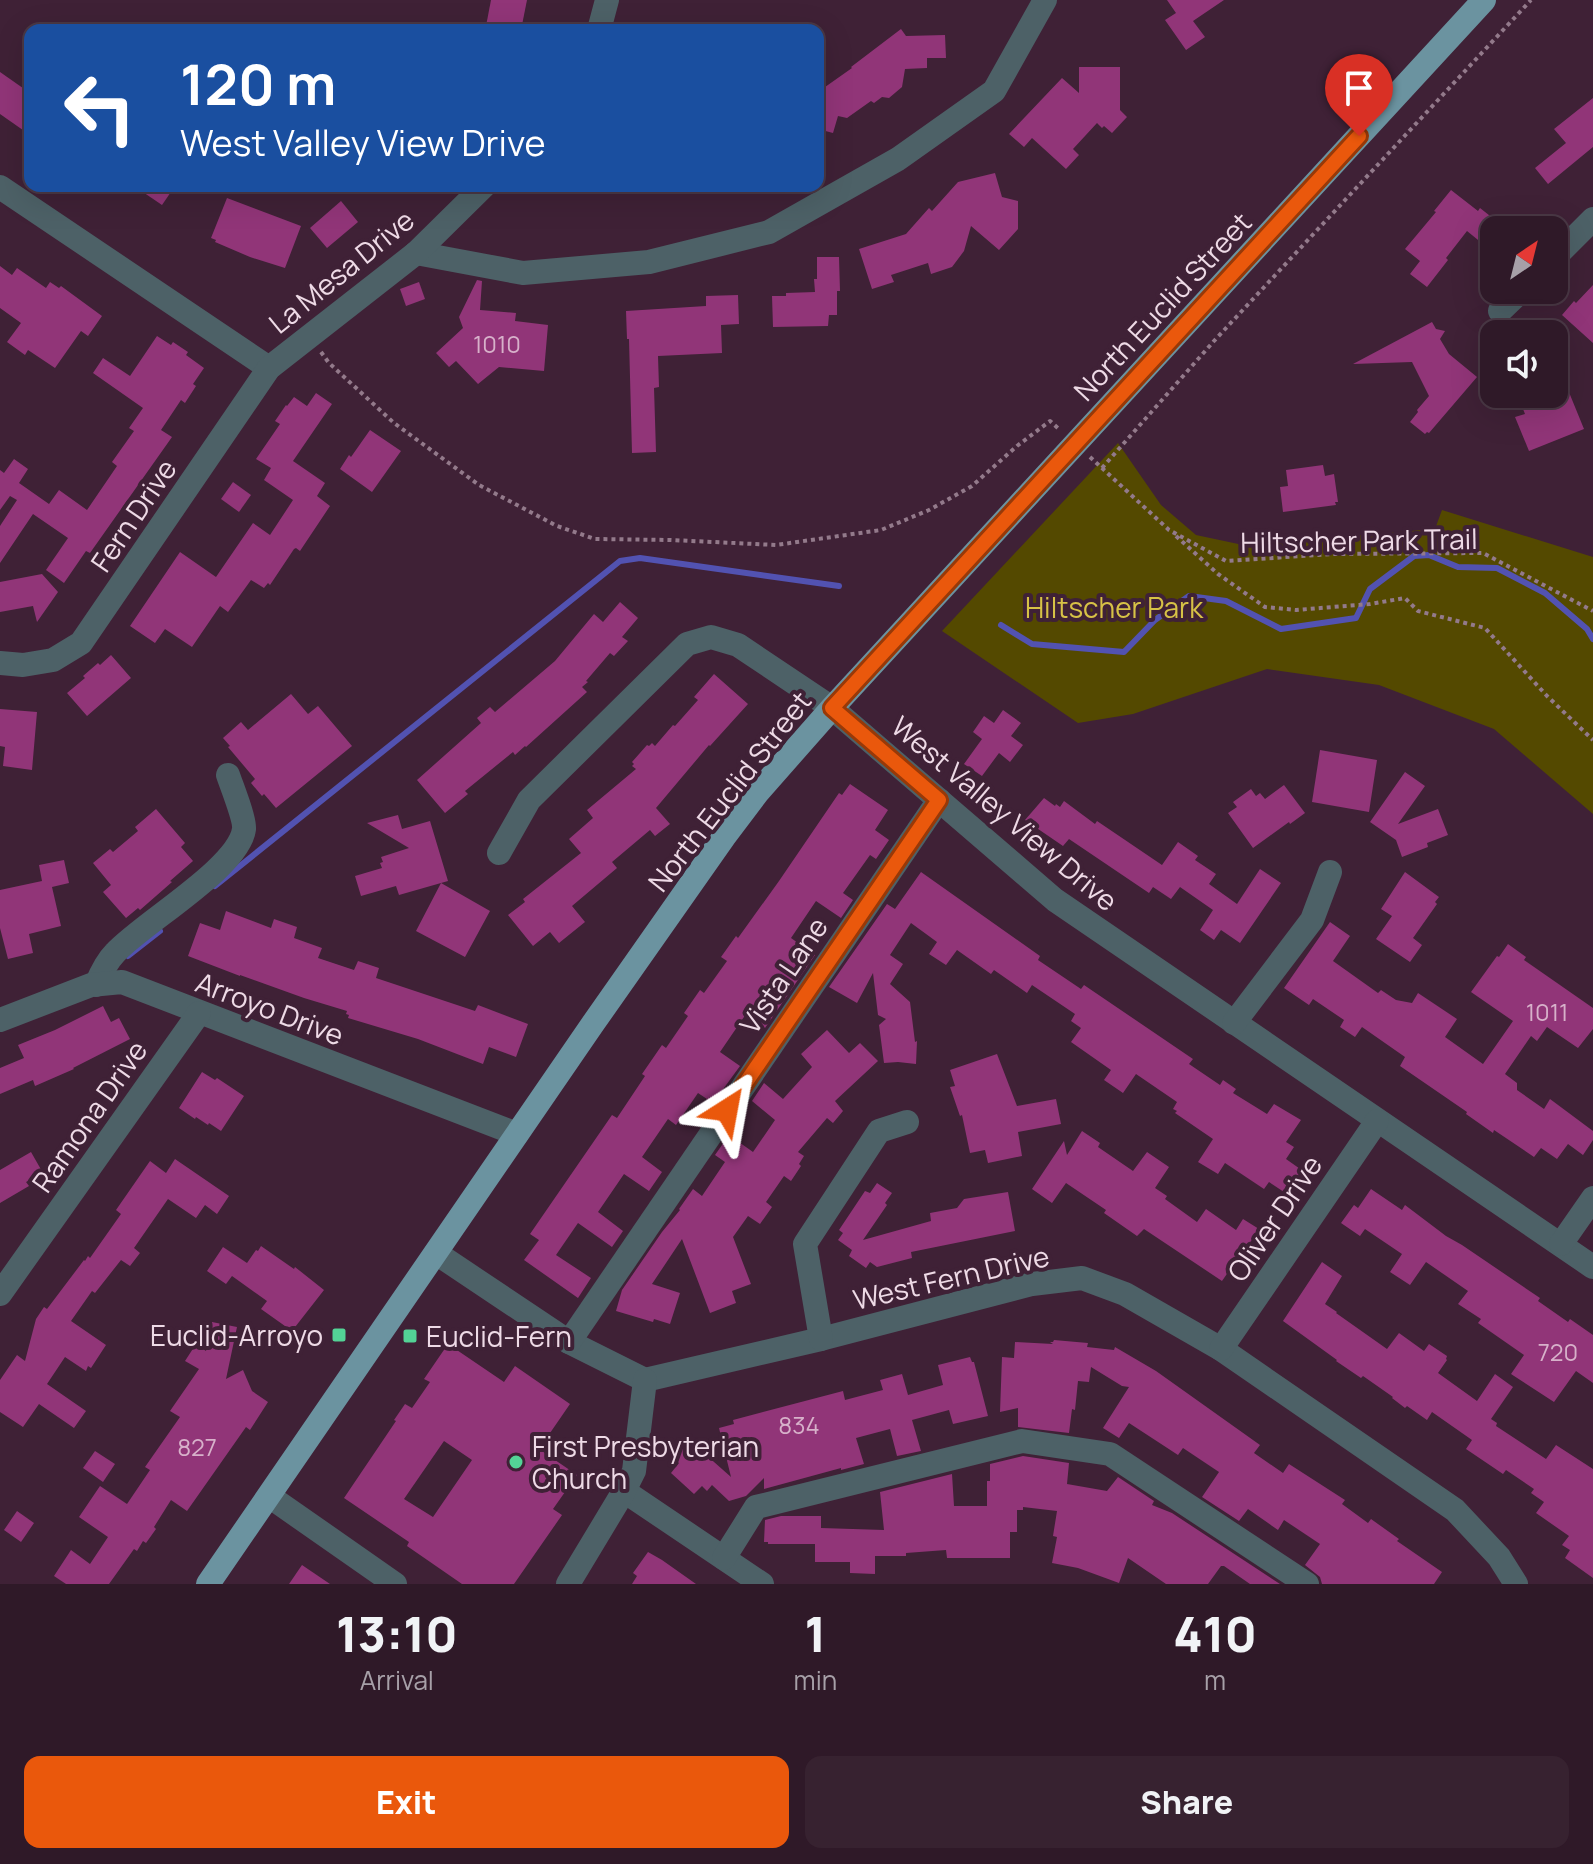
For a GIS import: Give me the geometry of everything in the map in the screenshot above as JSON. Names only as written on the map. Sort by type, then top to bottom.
[{"type":"main road","name":"North Euclid Street","points":[[208,1584],[517,1134],[758,792],[1484,0]]},
{"type":"street","points":[[601,24],[607,0]]},
{"type":"street","points":[[416,253],[523,273],[649,262],[769,232],[898,159],[994,91],[1045,0]]},
{"type":"street","points":[[0,187],[269,368]]},
{"type":"street","name":"La Mesa Drive","points":[[269,368],[416,253],[478,192]]},
{"type":"street","points":[[1568,244],[1593,219]]},
{"type":"street","points":[[1500,311],[1507,304]]},
{"type":"street","name":"Fern Drive","points":[[11,664],[53,660],[81,643],[269,368]]},
{"type":"street","name":"West Valley View Drive","points":[[499,853],[529,800],[687,644],[711,637],[738,645],[832,708],[1055,900],[1593,1267]]},
{"type":"street","points":[[96,985],[118,949],[175,906],[236,848],[244,827],[228,775]]},
{"type":"street","name":"Vista Lane","points":[[569,1342],[939,800]]},
{"type":"street","points":[[1234,1023],[1312,920],[1330,872]]},
{"type":"street","name":"Arroyo Drive","points":[[0,1020],[96,985],[122,982],[517,1134]]},
{"type":"street","name":"Ramona Drive","points":[[0,1294],[199,1013]]},
{"type":"street","name":"Oliver Drive","points":[[1221,1349],[1377,1121]]},
{"type":"street","points":[[821,1339],[805,1244],[879,1131],[907,1122]]},
{"type":"street","points":[[1561,1244],[1593,1198]]},
{"type":"street","points":[[436,1253],[569,1342],[645,1380],[634,1471],[568,1584]]},
{"type":"street","name":"West Fern Drive","points":[[645,1380],[821,1339],[1032,1284],[1082,1278],[1125,1294],[1221,1349],[1455,1510],[1499,1557],[1516,1584]]},
{"type":"street","points":[[724,1558],[756,1507],[1022,1441],[1110,1454],[1307,1584]]},
{"type":"street","points":[[624,1491],[762,1584]]},
{"type":"street","points":[[269,1496],[395,1584]]},
{"type":"path","points":[[1102,468],[1214,341],[1531,0]]},
{"type":"path","name":"Hiltscher Park Trail","points":[[309,335],[329,363],[394,423],[479,485],[557,526],[595,539],[776,545],[881,530],[929,510],[972,486],[1050,421],[1169,530],[1226,561],[1333,554],[1483,553],[1593,611]]},
{"type":"path","points":[[1169,530],[1218,574],[1265,607],[1296,610],[1405,598],[1418,611],[1485,628],[1547,696],[1593,740]]},
{"type":"green space","name":"Hiltscher Park","points":[[1118,443],[1161,505],[1196,535],[1243,545],[1435,529],[1442,510],[1593,557],[1593,814],[1494,729],[1379,685],[1267,669],[1133,714],[1078,723],[942,631]]},
{"type":"building","points":[[491,0],[527,0],[522,24],[486,24]]},
{"type":"building","points":[[1167,0],[1224,0],[1193,21],[1205,37],[1186,50],[1165,20],[1176,13]]},
{"type":"building","points":[[901,29],[906,36],[945,35],[946,58],[927,58],[927,68],[905,69],[902,87],[889,98],[882,97],[874,103],[871,101],[847,118],[838,116],[833,133],[824,131],[824,88]]},
{"type":"building","points":[[1079,67],[1120,67],[1120,110],[1127,117],[1112,133],[1097,123],[1073,149],[1079,155],[1066,169],[1032,138],[1024,147],[1009,134],[1062,78],[1079,93]]},
{"type":"building","points":[[0,72],[24,89],[24,131],[0,114]]},
{"type":"building","points":[[1593,98],[1593,147],[1548,184],[1535,168],[1566,143],[1554,129]]},
{"type":"building","points":[[995,173],[1002,197],[1018,201],[1018,229],[999,250],[971,226],[964,251],[952,267],[931,274],[928,263],[891,275],[894,282],[872,289],[859,249],[906,234],[958,182]]},
{"type":"building","points":[[1451,190],[1478,211],[1480,208],[1490,216],[1480,216],[1480,242],[1467,231],[1427,287],[1410,274],[1420,261],[1405,249]]},
{"type":"building","points":[[143,192],[171,192],[162,205]]},
{"type":"building","points":[[227,198],[301,226],[285,268],[250,257],[211,238]]},
{"type":"building","points":[[341,201],[358,222],[327,248],[310,228]]},
{"type":"building","points":[[817,257],[839,257],[837,315],[829,315],[828,326],[773,327],[772,296],[815,292]]},
{"type":"building","points":[[0,266],[12,275],[17,268],[46,288],[50,282],[59,288],[61,286],[102,316],[88,336],[81,331],[55,368],[28,350],[25,355],[7,342],[21,323],[0,308]]},
{"type":"building","points":[[477,280],[482,281],[480,310],[516,313],[515,321],[548,325],[544,371],[499,367],[478,384],[456,361],[449,367],[436,353],[463,328],[459,317]]},
{"type":"building","points":[[419,282],[425,299],[406,306],[400,289]]},
{"type":"building","points":[[1593,285],[1593,343],[1562,315],[1574,301],[1576,303]]},
{"type":"building","points":[[738,295],[739,324],[721,325],[722,353],[658,356],[659,387],[654,388],[656,452],[632,453],[626,311],[706,306],[706,296]]},
{"type":"building","points":[[1432,322],[1436,329],[1445,331],[1440,339],[1449,354],[1477,377],[1425,434],[1410,422],[1429,396],[1412,362],[1353,364]]},
{"type":"building","points":[[157,336],[188,352],[186,355],[204,368],[185,403],[181,400],[161,430],[172,437],[90,553],[86,551],[64,583],[46,570],[68,538],[33,514],[0,563],[0,526],[17,500],[10,496],[0,510],[0,470],[4,473],[14,459],[28,469],[19,483],[49,504],[59,490],[87,510],[117,466],[112,462],[134,431],[129,428],[143,408],[93,373],[103,358],[130,376]]},
{"type":"building","points":[[1568,390],[1584,429],[1529,451],[1515,417],[1525,414],[1523,408],[1568,408]]},
{"type":"building","points":[[316,393],[332,404],[293,461],[325,483],[317,496],[330,506],[300,551],[294,549],[270,585],[268,583],[264,588],[251,580],[228,612],[220,606],[192,647],[165,629],[155,643],[130,626],[180,552],[216,577],[253,523],[270,535],[293,500],[264,480],[271,468],[256,459],[280,424],[275,421],[286,405],[294,397],[307,406]]},
{"type":"building","points":[[370,430],[401,451],[372,492],[340,469]]},
{"type":"building","points":[[1323,465],[1325,476],[1334,474],[1336,505],[1283,512],[1280,487],[1288,486],[1286,470]]},
{"type":"building","points":[[233,482],[251,495],[239,512],[221,499]]},
{"type":"building","points":[[42,574],[58,592],[37,622],[33,606],[0,612],[0,582]]},
{"type":"building","points":[[620,602],[638,618],[622,637],[628,641],[614,656],[610,653],[586,681],[582,687],[587,692],[526,747],[515,755],[513,752],[465,791],[468,794],[445,813],[417,780],[481,723],[477,718],[490,707],[495,712],[555,661],[594,614],[603,622]]},
{"type":"building","points":[[111,655],[131,678],[87,716],[67,693],[98,663],[100,665]]},
{"type":"building","points":[[714,674],[748,704],[656,808],[670,824],[655,836],[650,830],[612,862],[617,868],[572,906],[585,922],[559,943],[550,932],[533,946],[508,915],[525,902],[523,899],[581,853],[569,839],[593,818],[587,810],[636,769],[632,762],[647,745],[652,743],[655,746],[675,726],[698,700],[694,697]]},
{"type":"building","points":[[291,694],[308,714],[318,706],[352,746],[276,808],[251,783],[255,779],[223,738],[241,722],[248,730]]},
{"type":"building","points":[[0,709],[37,712],[32,770],[3,766],[5,747],[0,746]]},
{"type":"building","points":[[1003,710],[1021,723],[1011,736],[1023,745],[1010,762],[999,753],[982,776],[964,764],[982,739],[973,732],[984,716],[994,723]]},
{"type":"building","points":[[1320,750],[1377,760],[1369,812],[1312,802]]},
{"type":"building","points":[[1405,772],[1425,786],[1398,824],[1438,809],[1448,835],[1402,857],[1396,840],[1370,822]]},
{"type":"building","points":[[850,784],[888,810],[875,830],[889,840],[876,859],[870,855],[843,893],[853,900],[841,918],[816,901],[791,938],[815,955],[765,1028],[746,1014],[720,1052],[740,1066],[713,1103],[698,1093],[676,1125],[668,1119],[642,1157],[662,1172],[649,1191],[624,1174],[598,1212],[623,1231],[612,1247],[578,1223],[556,1255],[591,1278],[578,1298],[524,1260],[539,1240],[530,1234],[612,1115],[617,1118],[662,1045],[666,1048],[688,1016],[684,1013],[700,990],[704,993],[727,961],[721,957],[736,936],[738,938],[839,793],[842,795]]},
{"type":"building","points":[[1284,785],[1305,813],[1253,848],[1228,813],[1237,807],[1233,802],[1251,789],[1256,796],[1260,793],[1265,799]]},
{"type":"building","points":[[1044,798],[1060,807],[1064,801],[1162,865],[1178,842],[1198,856],[1195,860],[1216,874],[1209,884],[1237,904],[1260,869],[1281,883],[1240,943],[1221,930],[1214,940],[1200,930],[1213,910],[1180,887],[1171,899],[1153,887],[1149,893],[1069,839],[1063,846],[1025,820]]},
{"type":"building","points":[[156,809],[185,843],[181,847],[193,861],[140,910],[138,908],[126,918],[103,892],[111,885],[93,863],[110,849],[113,852],[138,831],[135,827]]},
{"type":"building","points":[[398,815],[402,829],[430,821],[448,881],[399,895],[396,886],[361,896],[355,876],[382,868],[381,857],[409,848],[367,823]]},
{"type":"building","points":[[64,860],[69,883],[52,887],[61,926],[29,934],[33,953],[8,959],[0,928],[0,890],[42,881],[39,865]]},
{"type":"building","points":[[921,872],[1040,956],[1038,960],[1081,989],[1084,985],[1193,1059],[1189,1064],[1220,1085],[1223,1080],[1236,1089],[1233,1093],[1267,1114],[1274,1104],[1301,1120],[1286,1142],[1294,1147],[1286,1159],[1303,1171],[1287,1194],[1269,1182],[1264,1189],[1225,1163],[1218,1174],[1198,1162],[1213,1139],[1175,1113],[1177,1111],[1173,1109],[1177,1102],[1136,1074],[1123,1093],[1104,1080],[1111,1070],[1071,1042],[1081,1028],[1071,1021],[1075,1014],[1032,985],[1027,993],[994,970],[991,974],[957,950],[946,965],[929,954],[937,942],[911,923],[890,955],[903,964],[890,984],[910,1002],[917,1041],[916,1064],[884,1063],[879,1025],[886,1019],[878,1015],[873,973],[857,1003],[829,987],[887,904],[895,909]]},
{"type":"building","points":[[1405,872],[1439,897],[1413,938],[1422,945],[1410,962],[1376,939],[1392,916],[1381,909]]},
{"type":"building","points":[[441,883],[490,911],[465,957],[416,931]]},
{"type":"building","points":[[226,911],[271,928],[274,919],[297,927],[294,938],[322,948],[318,958],[354,970],[358,961],[379,968],[376,978],[475,1011],[478,1005],[528,1024],[516,1057],[489,1047],[483,1064],[418,1039],[348,1018],[347,1011],[188,956],[200,923],[220,930]]},
{"type":"building","points":[[1330,922],[1350,936],[1333,961],[1378,993],[1381,990],[1396,1000],[1412,1003],[1418,993],[1457,1019],[1445,1037],[1483,1064],[1513,1021],[1471,992],[1508,944],[1526,957],[1524,960],[1593,1008],[1593,1029],[1578,1048],[1547,1027],[1537,1041],[1531,1036],[1505,1074],[1517,1083],[1517,1090],[1544,1109],[1550,1099],[1593,1131],[1593,1140],[1583,1155],[1568,1144],[1557,1159],[1541,1148],[1534,1157],[1494,1130],[1493,1133],[1400,1066],[1405,1057],[1362,1027],[1355,1037],[1340,1027],[1344,1020],[1313,999],[1309,1005],[1284,988]]},
{"type":"building","points":[[103,1006],[111,1022],[119,1018],[130,1039],[35,1086],[33,1080],[0,1094],[0,1068],[24,1058],[18,1045]]},
{"type":"building","points":[[827,1030],[849,1053],[860,1043],[878,1061],[835,1101],[843,1111],[833,1123],[827,1118],[798,1152],[804,1156],[799,1164],[801,1166],[791,1181],[784,1176],[766,1202],[772,1207],[760,1224],[748,1216],[733,1237],[751,1284],[732,1291],[736,1303],[710,1313],[682,1239],[652,1284],[680,1293],[670,1324],[616,1311],[622,1290],[693,1189],[702,1196],[725,1162],[715,1155],[729,1135],[753,1152],[775,1120],[752,1101],[764,1083],[783,1099],[812,1067],[801,1054]]},
{"type":"building","points":[[997,1054],[1017,1106],[1056,1099],[1061,1124],[1018,1132],[1022,1156],[988,1163],[985,1150],[970,1153],[962,1115],[950,1087],[955,1086],[950,1070]]},
{"type":"building","points":[[202,1072],[244,1096],[221,1131],[179,1108]]},
{"type":"building","points":[[1082,1131],[1100,1143],[1098,1147],[1133,1171],[1147,1152],[1169,1167],[1155,1188],[1197,1222],[1206,1209],[1236,1230],[1243,1219],[1259,1229],[1222,1281],[1144,1229],[1137,1236],[1066,1183],[1052,1203],[1032,1189],[1064,1141],[1067,1155]]},
{"type":"building","points":[[31,1152],[43,1173],[26,1182],[29,1186],[0,1203],[0,1170]]},
{"type":"building","points":[[175,1159],[229,1196],[217,1214],[205,1205],[196,1218],[168,1199],[134,1248],[140,1253],[130,1266],[121,1260],[95,1293],[92,1291],[71,1321],[106,1345],[86,1371],[65,1357],[47,1384],[86,1411],[74,1428],[39,1404],[23,1427],[0,1412],[0,1380],[17,1355],[25,1361],[36,1319],[84,1260],[88,1256],[90,1258],[121,1214],[116,1210],[150,1161],[166,1173]]},
{"type":"building","points":[[877,1183],[892,1193],[863,1240],[931,1221],[930,1213],[957,1208],[964,1199],[1008,1192],[1015,1231],[911,1252],[912,1258],[877,1267],[870,1262],[866,1268],[849,1256],[852,1250],[838,1240],[843,1233],[839,1230],[865,1191],[870,1193]]},
{"type":"building","points":[[1371,1189],[1402,1210],[1405,1205],[1540,1298],[1538,1301],[1568,1322],[1570,1319],[1593,1335],[1593,1383],[1576,1371],[1554,1402],[1511,1374],[1524,1355],[1478,1323],[1481,1319],[1458,1304],[1468,1291],[1426,1262],[1410,1285],[1390,1272],[1402,1254],[1365,1229],[1360,1236],[1341,1223],[1354,1205],[1358,1208]]},
{"type":"building","points":[[261,1246],[324,1290],[292,1331],[261,1309],[267,1301],[232,1276],[226,1284],[207,1271],[223,1247],[247,1263]]},
{"type":"building","points":[[1322,1262],[1342,1276],[1325,1304],[1336,1313],[1387,1349],[1399,1333],[1424,1351],[1429,1344],[1447,1356],[1438,1373],[1477,1401],[1495,1374],[1513,1387],[1491,1419],[1497,1423],[1496,1426],[1546,1459],[1556,1445],[1593,1469],[1593,1578],[1565,1558],[1570,1550],[1562,1545],[1569,1536],[1536,1513],[1544,1502],[1531,1493],[1534,1489],[1506,1470],[1503,1474],[1466,1449],[1472,1440],[1432,1412],[1427,1420],[1407,1406],[1405,1408],[1283,1321]]},
{"type":"building","points":[[212,1322],[237,1327],[226,1379],[243,1370],[252,1391],[268,1402],[250,1430],[246,1427],[187,1511],[171,1500],[146,1543],[143,1541],[137,1551],[134,1549],[109,1584],[66,1584],[54,1576],[71,1550],[90,1564],[108,1537],[79,1517],[100,1486],[127,1504],[150,1470],[145,1467],[180,1417],[170,1411],[199,1369],[185,1361],[196,1344],[206,1351]]},
{"type":"building","points":[[1015,1342],[1053,1344],[1050,1342],[1088,1343],[1087,1347],[1114,1350],[1115,1347],[1156,1371],[1260,1445],[1254,1453],[1283,1473],[1289,1464],[1345,1500],[1342,1504],[1368,1523],[1371,1519],[1442,1572],[1434,1584],[1322,1584],[1320,1577],[1305,1565],[1320,1544],[1284,1520],[1278,1530],[1248,1509],[1239,1521],[1202,1497],[1219,1472],[1183,1448],[1178,1455],[1129,1423],[1119,1438],[1103,1428],[1129,1387],[1091,1367],[1089,1382],[1078,1381],[1069,1433],[1018,1427],[1018,1408],[1000,1412],[1002,1357],[1014,1358]]},
{"type":"building","name":"First Presbyterian Church","points":[[448,1344],[504,1382],[515,1366],[570,1404],[539,1449],[577,1475],[553,1509],[562,1515],[514,1584],[462,1584],[407,1546],[409,1542],[344,1498],[405,1404],[412,1408],[430,1382],[424,1379]],"holes":[[[444,1441],[472,1460],[433,1517],[404,1499]]]},
{"type":"building","points":[[970,1357],[988,1416],[953,1424],[949,1410],[912,1420],[921,1451],[897,1456],[890,1429],[856,1438],[864,1464],[764,1489],[764,1478],[746,1496],[729,1501],[712,1485],[707,1491],[702,1486],[694,1494],[671,1473],[679,1463],[672,1457],[688,1439],[731,1477],[719,1428],[734,1424],[733,1420],[843,1391],[845,1400],[883,1390],[880,1380],[902,1374],[908,1395],[943,1385],[938,1365]]},
{"type":"building","points":[[95,1451],[115,1464],[103,1482],[83,1468]]},
{"type":"building","points":[[1023,1456],[1069,1463],[1067,1484],[1107,1491],[1118,1477],[1154,1501],[1152,1505],[1172,1513],[1280,1584],[1250,1584],[1221,1566],[1208,1584],[1166,1584],[1128,1558],[1119,1583],[1078,1568],[1052,1563],[1057,1537],[1053,1536],[1057,1511],[1023,1507],[1023,1510],[1017,1510],[1017,1532],[1010,1532],[1010,1558],[947,1558],[946,1550],[906,1553],[906,1556],[875,1556],[875,1574],[850,1573],[850,1562],[815,1562],[815,1544],[764,1542],[765,1520],[781,1516],[821,1516],[821,1528],[884,1530],[880,1492],[952,1474],[954,1506],[987,1506],[990,1464]]},
{"type":"building","points":[[17,1511],[34,1523],[21,1542],[4,1530]]},
{"type":"building","points":[[648,1552],[696,1584],[632,1584],[637,1576],[633,1573]]},
{"type":"building","points":[[302,1565],[330,1584],[289,1584]]},
{"type":"waterway","points":[[1001,625],[1032,644],[1124,652],[1155,620],[1189,596],[1226,601],[1281,629],[1356,618],[1370,589],[1414,556],[1429,555],[1458,567],[1497,568],[1545,593],[1587,629],[1593,639]]},
{"type":"waterway","points":[[215,886],[620,561],[640,558],[839,586]]},
{"type":"waterway","points":[[128,956],[160,931]]},
{"type":"place","name":"Euclid-Arroyo","points":[[339,1335]]},
{"type":"place","name":"Euclid-Fern","points":[[410,1336]]},
{"type":"place","name":"First Presbyterian Church","points":[[516,1462]]},
{"type":"route","points":[[727,1110],[939,800],[832,708],[1359,136]]}]
